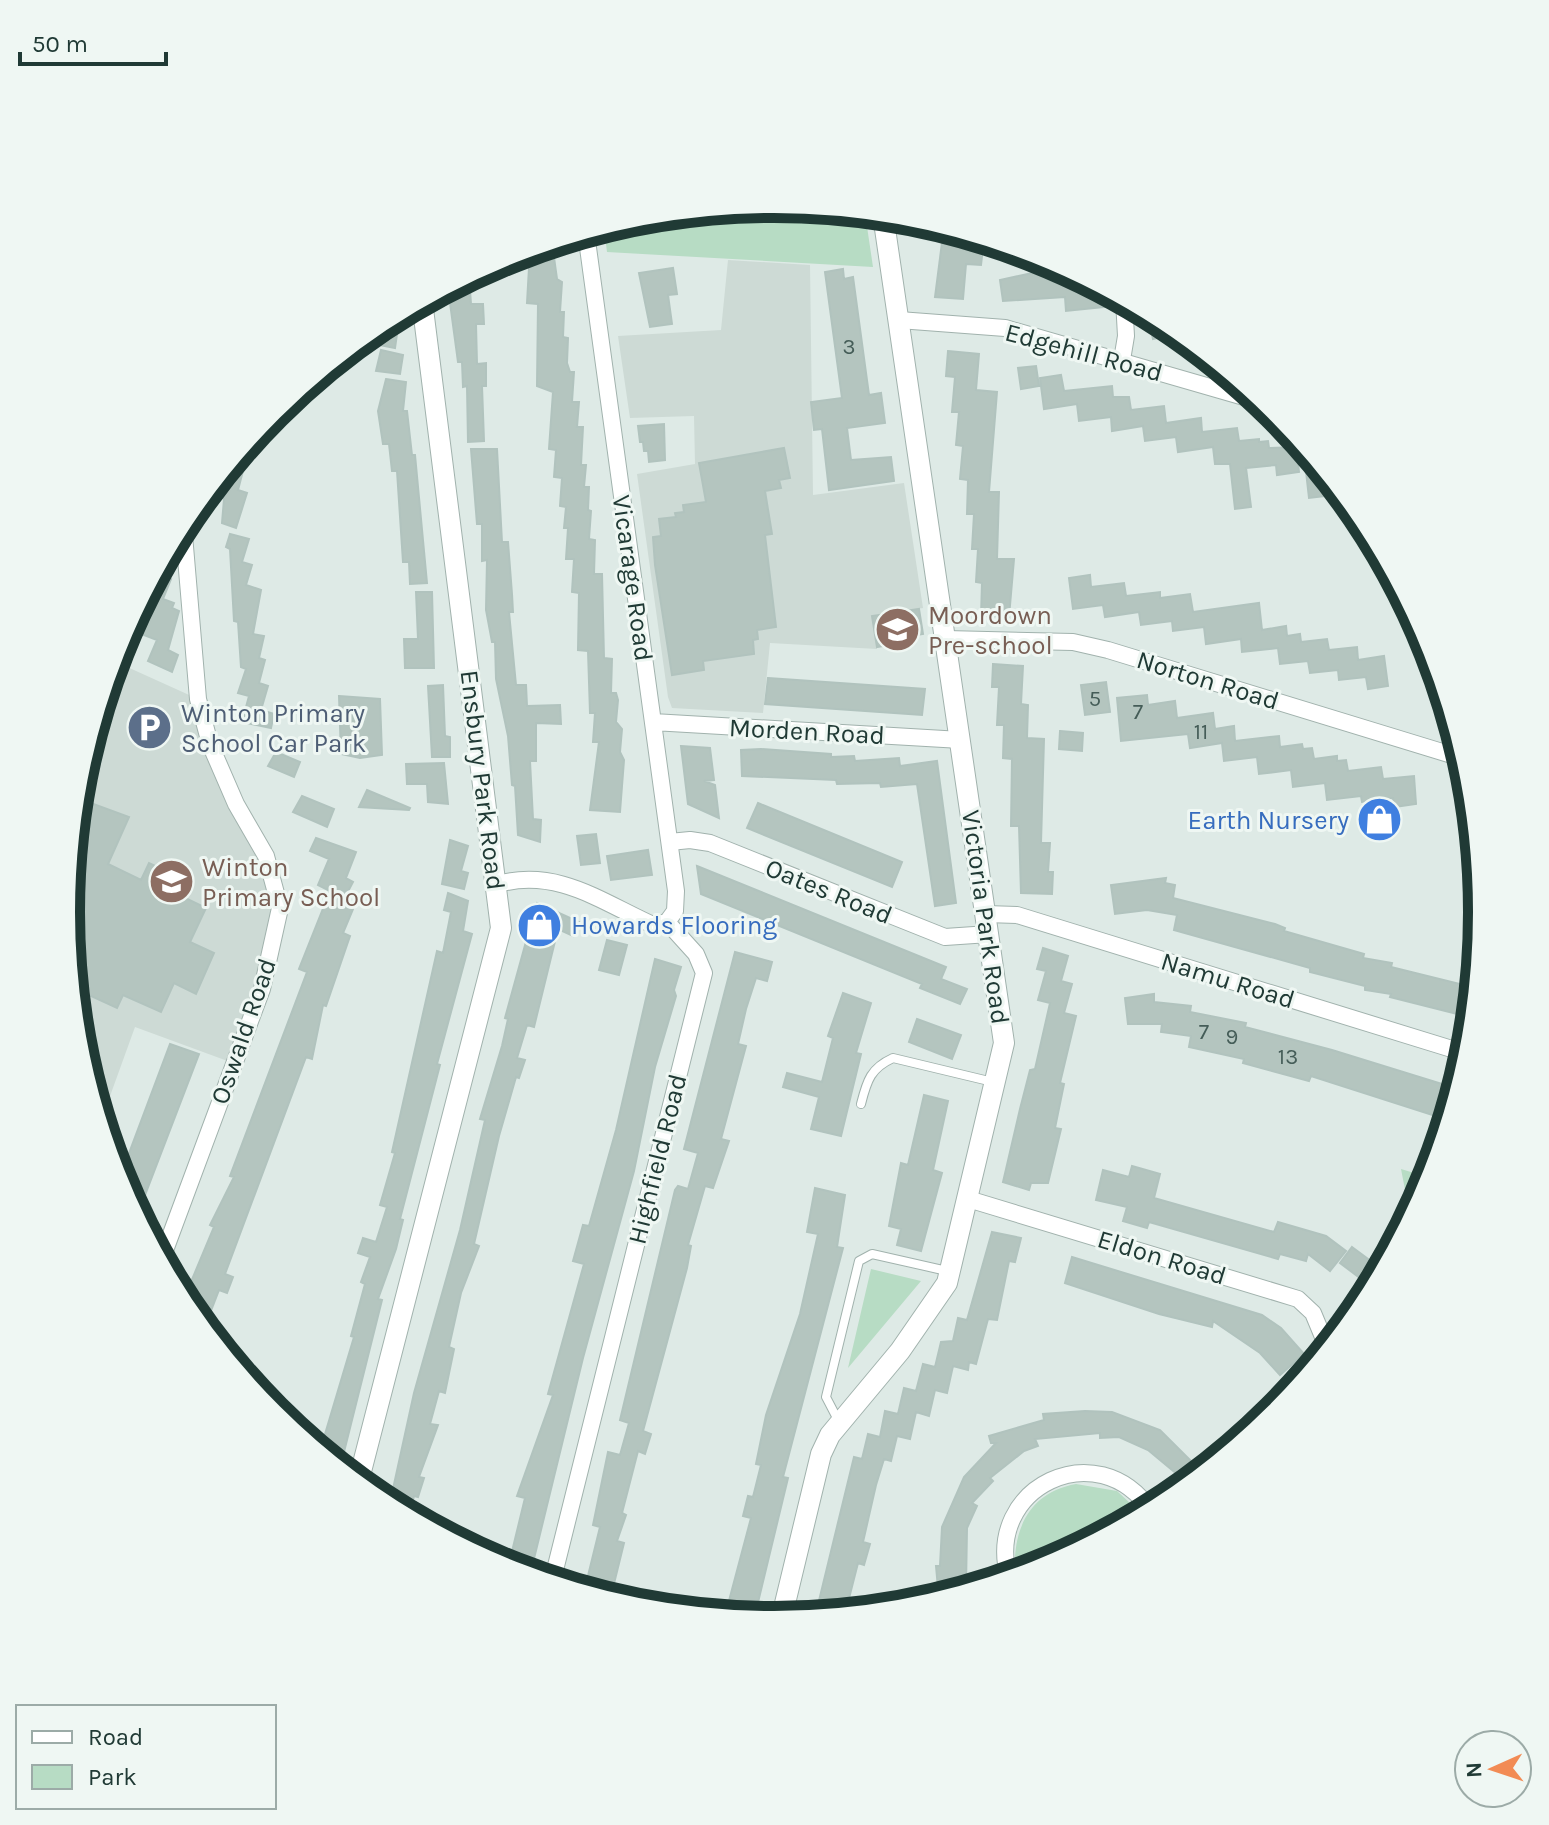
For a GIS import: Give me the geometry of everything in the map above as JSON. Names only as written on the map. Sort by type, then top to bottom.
[{"type":"street","name":"Victoria Park Road","points":[[784,1607],[821,1454],[838,1421],[900,1351],[940,1294],[951,1272],[1004,1043],[885,227]]},
{"type":"street","name":"Vicarage Road","points":[[588,244],[676,891],[675,911],[667,922]]},
{"type":"street","name":"Ensbury Park Road","points":[[361,1470],[501,928],[498,884],[424,313]]},
{"type":"street","points":[[1122,360],[1126,336],[1125,313]]},
{"type":"street","name":"Edgehill Road","points":[[899,320],[1005,328],[1237,395]]},
{"type":"street","name":"Oswald Road","points":[[166,1247],[262,989],[280,908],[266,856],[236,804],[210,744],[198,699],[185,546]]},
{"type":"street","name":"Norton Road","points":[[946,639],[1073,642],[1108,650],[1450,755]]},
{"type":"street","name":"Morden Road","points":[[653,722],[961,740]]},
{"type":"street","name":"Oates Road","points":[[670,842],[690,840],[710,843],[945,937],[988,924]]},
{"type":"street","points":[[498,884],[525,876],[553,879],[653,925],[667,922]]},
{"type":"street","name":"Namu Road","points":[[988,924],[1017,915],[1455,1050]]},
{"type":"street","name":"Highfield Road","points":[[555,1571],[704,973],[696,954],[667,922]]},
{"type":"street","name":"Eldon Road","points":[[968,1199],[1298,1299],[1313,1313],[1323,1337]]},
{"type":"street","points":[[1008,1566],[1005,1539],[1010,1521],[1034,1489],[1050,1480],[1076,1474],[1102,1474],[1137,1493],[1143,1501]]},
{"type":"lane","points":[[861,1104],[868,1076],[878,1065],[893,1058],[995,1083]]},
{"type":"lane","points":[[838,1421],[826,1397],[859,1261],[872,1254],[951,1272]]},
{"type":"shaded area","points":[[728,260],[810,265],[813,495],[904,483],[923,608],[872,616],[877,649],[770,643],[763,713],[672,708],[637,474],[695,464],[694,416],[630,418],[618,336],[721,330]]},
{"type":"shaded area","name":"Winton Primary School","points":[[126,666],[198,699],[280,908],[233,1063],[135,1027],[107,1103],[93,1048],[86,1003],[81,958],[81,867],[93,777]]},
{"type":"green space","points":[[729,219],[820,219],[867,224],[873,267],[607,252],[605,239],[684,224]]},
{"type":"green space","points":[[1401,1169],[1418,1174],[1407,1198]]},
{"type":"green space","points":[[871,1269],[921,1281],[848,1368]]},
{"type":"green space","points":[[1076,1484],[1117,1491],[1134,1507],[1082,1535],[1015,1564],[1016,1545],[1026,1517],[1045,1496]]},
{"type":"building","points":[[942,239],[983,250],[981,265],[966,264],[963,299],[935,297]]},
{"type":"building","points":[[554,254],[557,279],[562,282],[560,312],[564,312],[563,337],[568,338],[567,363],[570,372],[574,372],[572,402],[579,402],[577,427],[583,427],[581,465],[586,465],[584,487],[589,487],[589,539],[595,540],[594,574],[602,574],[604,658],[612,659],[611,693],[616,693],[616,722],[622,729],[620,752],[624,760],[620,812],[590,810],[599,742],[593,742],[595,713],[590,713],[588,651],[578,650],[579,593],[572,592],[574,559],[566,559],[568,528],[564,528],[566,507],[560,506],[562,478],[554,477],[556,450],[549,449],[553,392],[537,386],[538,304],[527,303],[529,263]]},
{"type":"building","points":[[673,268],[677,294],[668,295],[672,324],[650,327],[639,273]]},
{"type":"building","points":[[843,269],[844,279],[853,277],[869,395],[881,393],[885,423],[847,428],[851,460],[891,457],[894,481],[829,490],[822,429],[814,430],[811,402],[842,398],[825,272]]},
{"type":"building","points":[[1041,271],[1052,276],[1053,282],[1062,281],[1113,306],[1066,311],[1065,297],[1003,301],[1000,280]]},
{"type":"building","points":[[470,289],[471,304],[483,304],[484,324],[476,324],[477,364],[486,363],[486,386],[482,386],[484,441],[468,442],[467,386],[463,387],[462,362],[458,362],[450,299]]},
{"type":"building","points":[[1151,329],[1162,337],[1153,339]]},
{"type":"building","points":[[398,330],[395,348],[376,344]]},
{"type":"building","points":[[381,350],[403,355],[400,374],[376,371]]},
{"type":"building","points":[[948,351],[979,354],[976,390],[997,392],[989,492],[999,492],[997,559],[1014,559],[1009,617],[981,616],[982,583],[976,582],[978,549],[972,549],[974,514],[967,514],[968,480],[960,479],[963,446],[956,445],[959,412],[952,412],[955,377],[946,376]]},
{"type":"building","points":[[1036,366],[1039,386],[1021,389],[1018,368]]},
{"type":"building","points":[[1061,375],[1064,391],[1112,386],[1113,397],[1129,397],[1131,410],[1164,406],[1166,423],[1201,418],[1202,432],[1237,428],[1239,441],[1259,439],[1259,442],[1268,441],[1269,448],[1290,447],[1297,455],[1299,472],[1277,475],[1276,465],[1246,468],[1251,507],[1235,509],[1230,464],[1215,464],[1213,447],[1178,452],[1176,437],[1145,441],[1143,426],[1112,431],[1111,417],[1079,421],[1077,404],[1044,409],[1040,378]]},
{"type":"building","points":[[386,379],[406,382],[403,411],[407,411],[412,455],[415,455],[427,583],[410,584],[409,562],[403,562],[397,471],[392,471],[389,444],[383,444],[378,411]]},
{"type":"building","points":[[664,424],[665,460],[649,462],[648,451],[644,451],[643,442],[640,442],[638,426]]},
{"type":"building","points":[[784,448],[790,478],[779,480],[781,488],[765,491],[772,534],[765,535],[776,627],[757,630],[758,639],[753,640],[754,654],[703,661],[704,670],[672,675],[655,565],[653,537],[661,536],[659,519],[676,517],[675,513],[684,512],[683,505],[706,502],[699,463]]},
{"type":"building","points":[[471,449],[497,449],[502,542],[508,542],[513,612],[509,612],[516,685],[526,685],[527,706],[560,705],[561,724],[536,723],[536,761],[530,761],[533,819],[541,820],[540,842],[518,835],[508,736],[496,679],[495,642],[492,642],[486,610],[487,560],[482,561],[482,524],[477,524]]},
{"type":"building","points":[[1305,465],[1329,496],[1309,498]]},
{"type":"building","points":[[244,467],[238,490],[247,493],[236,528],[222,523],[224,499],[221,497]]},
{"type":"building","points":[[230,534],[249,539],[242,562],[252,565],[246,585],[261,590],[253,634],[264,636],[259,658],[265,660],[259,683],[268,686],[261,710],[274,714],[271,728],[242,722],[249,696],[238,693],[246,669],[241,667],[238,622],[234,621],[230,549],[226,547]]},
{"type":"building","points":[[1090,575],[1091,587],[1124,583],[1126,596],[1160,592],[1160,598],[1190,594],[1193,612],[1259,603],[1262,630],[1286,626],[1287,636],[1300,634],[1301,642],[1327,639],[1329,650],[1357,647],[1358,660],[1384,656],[1388,686],[1368,689],[1366,677],[1339,680],[1338,670],[1310,673],[1308,661],[1280,664],[1278,648],[1242,652],[1241,639],[1206,644],[1204,627],[1173,631],[1172,621],[1141,625],[1139,612],[1105,617],[1103,605],[1073,609],[1069,578]]},
{"type":"building","points":[[166,577],[171,579],[163,599],[174,603],[172,608],[179,611],[168,650],[178,655],[172,672],[148,661],[157,640],[139,633]]},
{"type":"building","points":[[416,592],[432,592],[434,668],[405,668],[404,639],[418,639]]},
{"type":"building","points":[[919,609],[923,634],[905,637],[906,642],[877,647],[872,616]]},
{"type":"building","points":[[993,664],[1023,666],[1021,704],[1028,705],[1027,738],[1044,739],[1041,843],[1050,843],[1048,872],[1053,872],[1052,894],[1021,893],[1019,826],[1011,826],[1012,759],[1003,758],[1004,725],[997,725],[999,687],[992,687]]},
{"type":"building","points":[[768,678],[925,689],[922,715],[765,704]]},
{"type":"building","points":[[1106,682],[1110,712],[1085,715],[1081,685]]},
{"type":"building","points":[[443,685],[445,736],[450,737],[450,757],[432,757],[428,686]]},
{"type":"building","points":[[1147,695],[1148,705],[1175,701],[1177,718],[1213,713],[1215,729],[1234,726],[1235,741],[1279,736],[1280,747],[1302,744],[1303,749],[1312,748],[1314,759],[1337,756],[1337,761],[1346,760],[1348,771],[1381,767],[1383,779],[1414,776],[1416,804],[1394,807],[1393,798],[1362,802],[1361,796],[1327,800],[1325,783],[1293,787],[1291,770],[1259,774],[1257,757],[1224,761],[1222,743],[1190,748],[1188,734],[1121,741],[1117,698]]},
{"type":"building","points":[[339,696],[380,699],[382,755],[360,758],[341,754]]},
{"type":"building","points":[[1060,731],[1083,733],[1082,751],[1059,749]]},
{"type":"building","points":[[681,746],[710,748],[714,780],[704,781],[715,785],[719,818],[688,804]]},
{"type":"building","points":[[741,750],[831,754],[831,757],[854,756],[855,761],[899,758],[900,766],[937,761],[956,903],[935,906],[917,784],[881,787],[880,783],[837,784],[836,780],[742,776]]},
{"type":"building","points":[[276,752],[300,762],[294,777],[268,766]]},
{"type":"building","points":[[444,763],[448,804],[428,802],[427,784],[407,784],[406,764]]},
{"type":"building","points":[[367,790],[410,808],[359,807]]},
{"type":"building","points":[[302,796],[334,809],[327,827],[293,812]]},
{"type":"building","points":[[89,802],[129,817],[108,864],[141,880],[149,863],[186,880],[179,895],[206,908],[190,942],[214,953],[196,994],[174,983],[161,1012],[123,995],[117,1008],[85,993],[81,958],[81,867]]},
{"type":"building","points":[[758,803],[902,862],[892,887],[747,828]]},
{"type":"building","points":[[596,834],[600,863],[581,865],[577,836]]},
{"type":"building","points":[[316,838],[356,852],[346,878],[353,882],[341,905],[353,909],[343,933],[350,936],[326,1006],[323,1005],[312,1059],[306,1057],[225,1274],[233,1277],[227,1293],[219,1290],[209,1315],[189,1286],[214,1227],[210,1225],[234,1177],[230,1176],[307,972],[299,969],[330,891],[318,885],[329,859],[310,851]]},
{"type":"building","points":[[450,840],[468,846],[461,871],[468,873],[464,889],[442,884]]},
{"type":"building","points":[[648,850],[652,875],[611,880],[607,856]]},
{"type":"building","points":[[697,866],[946,967],[941,979],[967,989],[960,1004],[920,988],[922,984],[701,894]]},
{"type":"building","points":[[1166,878],[1165,883],[1175,885],[1173,898],[1275,924],[1285,928],[1284,931],[1364,954],[1363,958],[1392,963],[1391,967],[1465,985],[1461,1015],[1390,997],[1391,994],[1365,990],[1365,986],[1310,972],[1310,968],[1174,930],[1177,915],[1147,910],[1115,914],[1111,885]]},
{"type":"building","points":[[448,893],[468,901],[463,931],[472,934],[437,1064],[440,1065],[400,1219],[403,1220],[396,1249],[378,1299],[382,1300],[343,1456],[323,1440],[354,1337],[351,1336],[365,1284],[361,1282],[370,1257],[358,1253],[363,1238],[376,1242],[387,1207],[380,1205],[395,1153],[392,1152],[437,951],[443,953],[451,912],[444,910]]},
{"type":"building","points":[[537,903],[579,922],[573,936],[558,929],[534,1027],[527,1025],[517,1058],[525,1060],[519,1078],[516,1077],[499,1136],[474,1244],[479,1246],[461,1293],[449,1347],[454,1349],[445,1393],[439,1391],[430,1424],[438,1425],[419,1477],[424,1478],[418,1497],[414,1496],[412,1504],[392,1492],[393,1489],[414,1393],[460,1230],[485,1120],[480,1119],[502,1046],[508,1019],[505,1018],[527,938],[523,936]]},
{"type":"building","points":[[607,940],[627,945],[619,975],[599,970]]},
{"type":"building","points":[[1043,948],[1068,956],[1061,981],[1072,984],[1064,1013],[1076,1016],[1060,1083],[1064,1084],[1055,1128],[1061,1129],[1048,1183],[1031,1183],[1029,1190],[1003,1182],[1050,1003],[1038,1000],[1046,971],[1037,969]]},
{"type":"building","points":[[735,952],[772,962],[767,981],[756,978],[746,1009],[738,1044],[746,1046],[721,1139],[729,1141],[713,1188],[705,1186],[688,1245],[691,1246],[687,1268],[643,1431],[651,1434],[645,1454],[638,1451],[622,1513],[626,1515],[617,1541],[624,1543],[613,1588],[587,1580],[600,1527],[593,1525],[608,1452],[620,1455],[629,1423],[620,1420],[675,1190],[678,1186],[688,1189],[698,1153],[684,1149]]},
{"type":"building","points":[[655,959],[681,967],[674,990],[676,996],[655,1067],[634,1171],[583,1358],[533,1563],[511,1555],[525,1498],[517,1496],[553,1395],[548,1394],[584,1264],[573,1261],[583,1225],[589,1226],[616,1130]]},
{"type":"building","points":[[843,993],[871,1003],[856,1053],[861,1054],[841,1136],[811,1129],[819,1097],[783,1087],[787,1073],[822,1082],[833,1038],[828,1036]]},
{"type":"building","points":[[1154,994],[1154,1002],[1191,1006],[1190,1012],[1246,1023],[1245,1027],[1447,1085],[1438,1117],[1311,1076],[1309,1081],[1243,1063],[1244,1059],[1189,1047],[1191,1036],[1161,1032],[1162,1024],[1128,1024],[1125,998]]},
{"type":"building","points":[[917,1019],[961,1035],[952,1059],[909,1042]]},
{"type":"building","points":[[170,1044],[199,1054],[143,1200],[126,1160]]},
{"type":"building","points":[[924,1095],[948,1101],[933,1170],[942,1173],[921,1251],[897,1245],[901,1229],[889,1226],[901,1163],[908,1165]]},
{"type":"building","points":[[1132,1166],[1160,1174],[1154,1198],[1274,1232],[1278,1222],[1326,1236],[1346,1251],[1330,1271],[1308,1254],[1306,1261],[1280,1254],[1278,1259],[1149,1222],[1147,1228],[1123,1221],[1127,1207],[1096,1200],[1103,1170],[1129,1177]]},
{"type":"building","points":[[815,1188],[845,1195],[837,1247],[843,1248],[783,1477],[788,1478],[757,1607],[728,1606],[751,1518],[743,1516],[748,1496],[753,1497],[761,1465],[756,1464],[766,1415],[800,1314],[818,1234],[807,1232]]},
{"type":"building","points":[[992,1232],[1021,1238],[1015,1262],[1009,1261],[997,1320],[988,1319],[976,1364],[969,1362],[968,1370],[953,1366],[947,1393],[935,1390],[929,1416],[916,1412],[910,1439],[897,1436],[891,1461],[884,1459],[863,1542],[870,1544],[864,1565],[858,1563],[848,1603],[818,1606],[854,1457],[862,1459],[868,1434],[880,1437],[885,1411],[898,1414],[904,1388],[916,1391],[923,1364],[935,1367],[941,1342],[953,1341],[958,1318],[967,1320]]},
{"type":"building","points":[[1352,1247],[1374,1263],[1363,1280],[1340,1263]]},
{"type":"building","points":[[1072,1257],[1262,1315],[1281,1328],[1304,1354],[1280,1375],[1260,1353],[1213,1321],[1212,1327],[1159,1314],[1065,1283]]},
{"type":"building","points":[[1112,1412],[1160,1430],[1195,1465],[1176,1478],[1178,1475],[1148,1450],[1119,1437],[1100,1438],[1100,1433],[1035,1439],[1038,1446],[1024,1451],[990,1478],[993,1481],[972,1503],[977,1506],[967,1528],[966,1579],[938,1587],[936,1566],[940,1566],[942,1527],[964,1477],[996,1443],[991,1443],[989,1436],[1044,1420],[1043,1414]]},
{"type":"place","name":"Moordown Pre-school","points":[[897,630]]},
{"type":"place","name":"Winton Primary School Car Park","points":[[150,728]]},
{"type":"place","name":"Earth Nursery","points":[[1380,820]]},
{"type":"place","name":"Winton Primary School","points":[[171,882]]},
{"type":"place","name":"Howards Flooring","points":[[540,925]]}]
